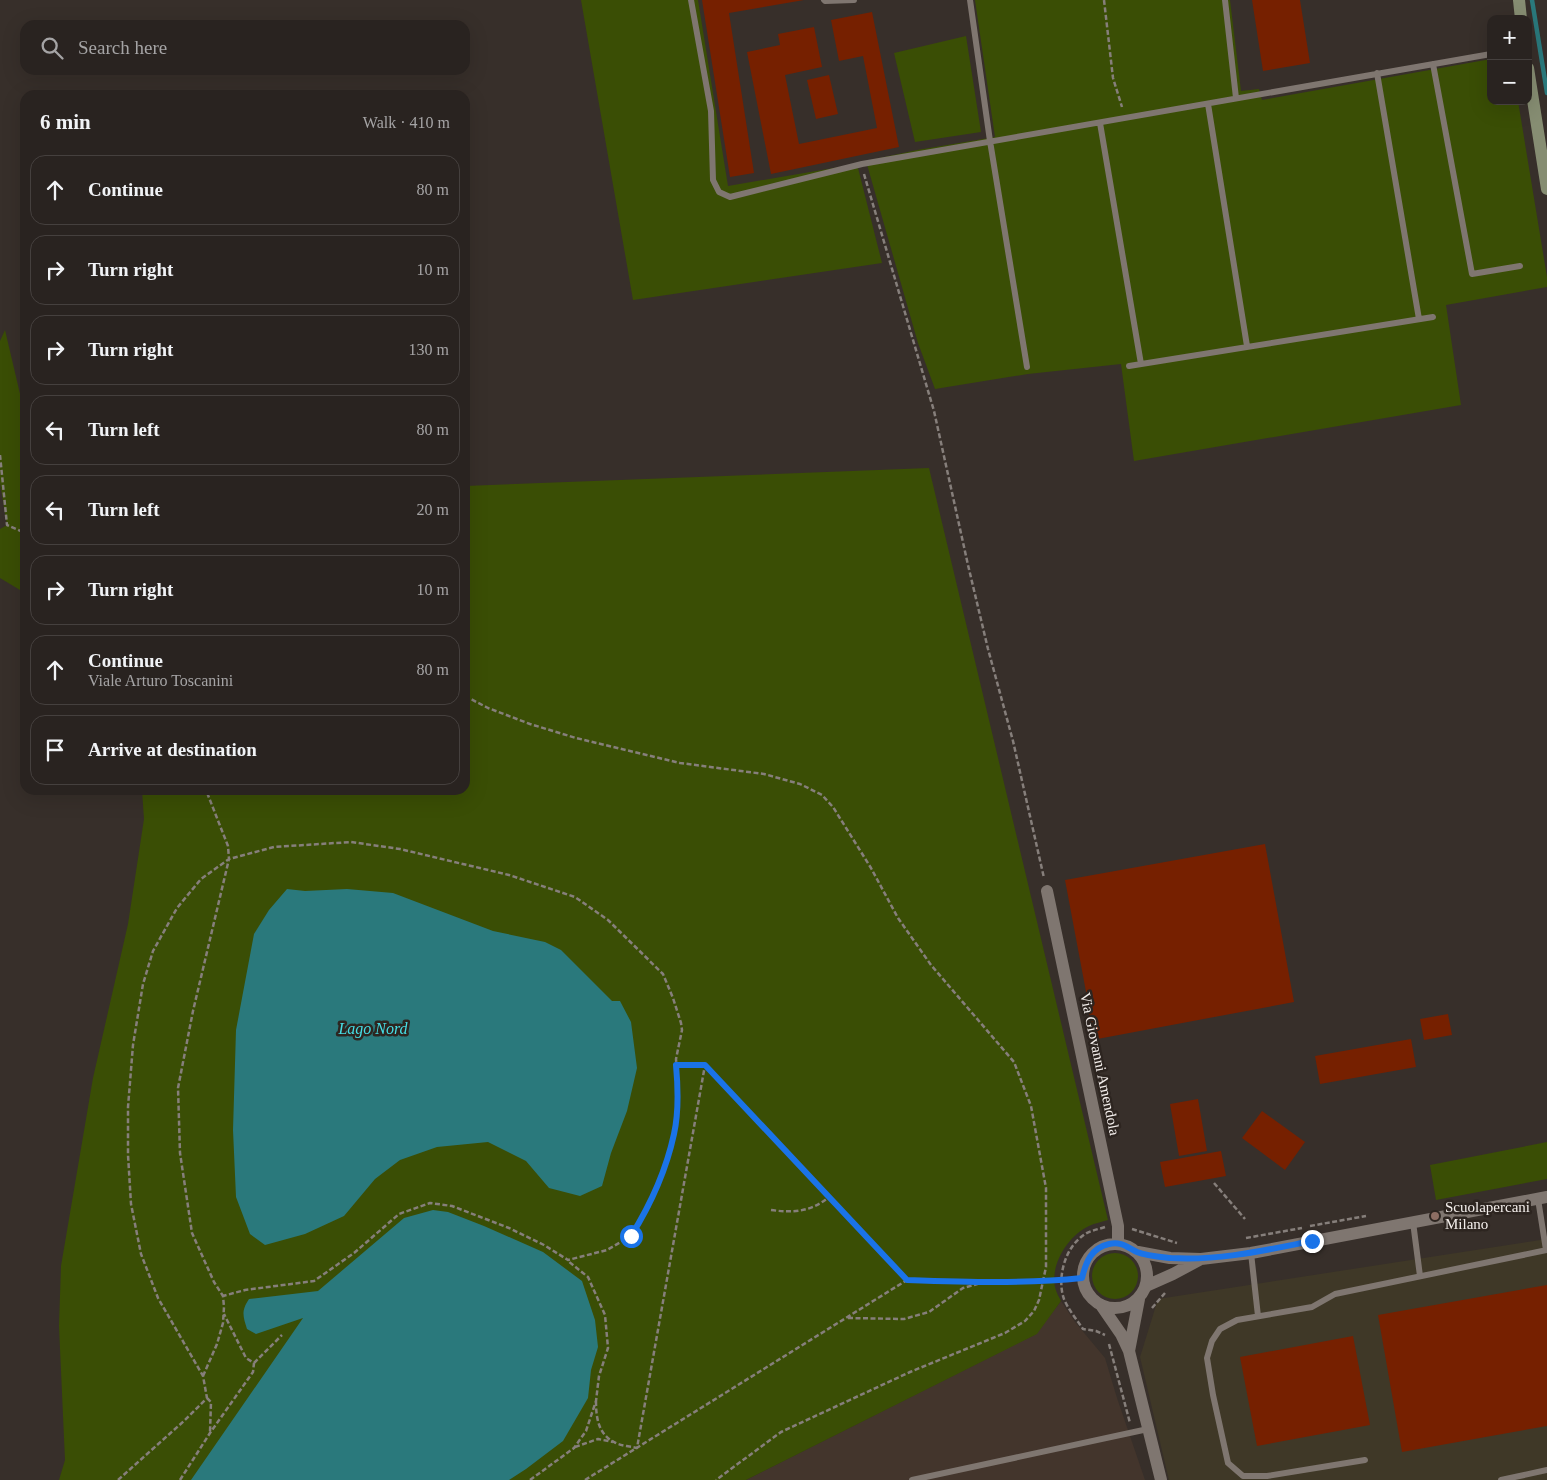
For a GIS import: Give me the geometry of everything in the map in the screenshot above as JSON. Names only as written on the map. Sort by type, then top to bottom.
[{"type":"main road","points":[[1519,0],[1521,15]]},
{"type":"main road","points":[[1532,93],[1547,189]]},
{"type":"street","name":"Via Giovanni Amendola","points":[[1047,891],[1118,1226],[1118,1243]]},
{"type":"street","points":[[1138,1252],[1170,1258],[1201,1259],[1250,1253],[1542,1198]]},
{"type":"street","points":[[1129,1351],[1138,1299],[1146,1286],[1148,1273],[1145,1262],[1138,1252],[1129,1246],[1118,1243],[1108,1244],[1092,1253],[1085,1263],[1082,1278],[1087,1292],[1094,1301],[1112,1308],[1122,1308],[1138,1299]]},
{"type":"street","points":[[1146,1286],[1201,1259]]},
{"type":"street","points":[[1101,1305],[1129,1351],[1161,1480]]},
{"type":"lane","points":[[691,0],[711,111],[712,180],[720,192],[730,197],[862,164],[1487,55]]},
{"type":"lane","points":[[824,0],[854,0]]},
{"type":"lane","points":[[970,0],[990,141],[1027,367]]},
{"type":"lane","points":[[1225,0],[1236,98]]},
{"type":"lane","points":[[1433,64],[1472,274],[1520,266]]},
{"type":"lane","points":[[1378,74],[1418,319]]},
{"type":"lane","points":[[1208,104],[1247,346]]},
{"type":"lane","points":[[1100,123],[1141,364]]},
{"type":"lane","points":[[1129,366],[1432,317]]},
{"type":"lane","points":[[1365,1460],[1267,1476],[1243,1476],[1228,1464],[1213,1395],[1208,1358],[1212,1341],[1220,1329],[1237,1320],[1312,1307],[1335,1294],[1547,1250],[1542,1198]]},
{"type":"lane","points":[[1413,1222],[1420,1276]]},
{"type":"lane","points":[[1250,1253],[1258,1316]]},
{"type":"lane","points":[[912,1480],[1148,1429]]},
{"type":"lane","points":[[1501,1480],[1547,1470]]},
{"type":"path","points":[[1104,0],[1114,78],[1118,97],[1126,118]]},
{"type":"path","points":[[862,164],[934,410],[968,565],[1013,741],[1047,891]]},
{"type":"path","points":[[0,455],[7,525],[20,531]]},
{"type":"path","points":[[470,699],[488,708],[530,724],[576,738],[680,763],[764,774],[800,784],[822,796],[834,807],[871,868],[898,918],[931,965],[1014,1062],[1031,1106],[1046,1188],[1046,1267],[1039,1300],[1034,1311],[1025,1321],[1005,1333],[910,1372],[781,1432],[716,1480]]},
{"type":"path","points":[[203,1376],[217,1344],[224,1313],[223,1296],[214,1282],[192,1232],[180,1153],[178,1088],[193,1011],[229,859],[228,846],[208,795]]},
{"type":"path","points":[[210,1433],[210,1402],[207,1398],[203,1376],[158,1298],[141,1254],[131,1204],[128,1106],[133,1044],[143,984],[153,951],[177,908],[201,879],[229,859],[274,847],[351,842],[400,849],[509,875],[575,897],[608,920],[663,974],[681,1023],[676,1065],[678,1087],[675,1133],[662,1176],[649,1208],[631,1236],[608,1250],[568,1260]]},
{"type":"path","points":[[676,1065],[705,1065],[907,1280]]},
{"type":"path","points":[[637,1448],[705,1065]]},
{"type":"path","points":[[1214,1182],[1245,1219]]},
{"type":"path","points":[[771,1210],[799,1211],[810,1209],[829,1197]]},
{"type":"path","points":[[223,1296],[245,1290],[314,1282],[354,1253],[399,1214],[430,1203],[452,1206],[509,1228],[544,1245],[568,1260],[588,1277],[605,1315],[608,1348],[599,1376],[596,1416],[602,1431],[614,1443]]},
{"type":"path","points":[[1240,1239],[1368,1215]]},
{"type":"path","points":[[1133,1433],[1123,1401],[1108,1337],[1096,1331],[1083,1329],[1064,1299],[1062,1280],[1064,1264],[1079,1238],[1088,1232],[1108,1226],[1118,1226],[1184,1245]]},
{"type":"path","points":[[585,1480],[907,1280],[985,1282],[1082,1278]]},
{"type":"path","points":[[847,1318],[904,1319],[929,1312],[963,1288],[985,1282]]},
{"type":"path","points":[[1148,1314],[1166,1292]]},
{"type":"path","points":[[224,1313],[246,1358],[254,1363]]},
{"type":"path","points":[[180,1480],[253,1372],[254,1363],[282,1335]]},
{"type":"path","points":[[1109,1343],[1123,1339]]},
{"type":"path","points":[[118,1480],[207,1398]]},
{"type":"path","points":[[574,1448],[586,1431],[596,1401]]},
{"type":"path","points":[[530,1480],[574,1448],[598,1439],[637,1448]]},
{"type":"shaded area","points":[[1547,1239],[1547,1480],[1169,1480],[1140,1357],[1158,1299]]},
{"type":"shaded area","points":[[1061,1301],[1075,1322],[1105,1358],[1145,1480],[746,1480],[1036,1334]]},
{"type":"green space","points":[[581,0],[698,0],[728,186],[857,164],[882,263],[633,300]]},
{"type":"green space","points":[[975,0],[1230,0],[1241,91],[1259,89],[1262,100],[1487,60],[1487,105],[1519,105],[1547,277],[1547,287],[1446,305],[1461,405],[1134,461],[1121,364],[1028,374],[935,389],[918,343],[866,161],[995,137]]},
{"type":"green space","points":[[966,36],[981,132],[915,142],[894,53]]},
{"type":"green space","points":[[5,330],[20,394],[20,590],[0,578],[0,529],[7,525],[0,483],[0,341]]},
{"type":"green space","points":[[929,468],[1108,1220],[1082,1230],[1068,1243],[1063,1251],[1055,1269],[1054,1278],[1055,1289],[1061,1301],[1037,1334],[746,1480],[59,1480],[65,1460],[59,1326],[61,1266],[93,1078],[128,924],[144,819],[142,795],[470,795],[470,486]]},
{"type":"green space","points":[[1547,1142],[1547,1179],[1436,1200],[1430,1165]]},
{"type":"green space","points":[[1111,1253],[1119,1253],[1128,1257],[1134,1263],[1138,1276],[1134,1289],[1128,1295],[1119,1299],[1111,1299],[1102,1295],[1096,1289],[1092,1280],[1092,1272],[1096,1263],[1102,1257]]},
{"type":"water","name":"Lago Nord","points":[[287,889],[305,891],[347,889],[393,893],[493,931],[545,942],[561,950],[612,1001],[620,1001],[631,1022],[637,1068],[627,1111],[611,1153],[602,1186],[580,1196],[549,1188],[526,1161],[488,1142],[437,1147],[400,1160],[375,1179],[344,1216],[305,1234],[265,1245],[250,1234],[236,1197],[233,1130],[236,1030],[254,934],[269,910]]},
{"type":"water","points":[[433,1210],[448,1212],[543,1252],[582,1281],[595,1320],[598,1347],[591,1370],[588,1398],[563,1441],[509,1480],[191,1480],[303,1318],[256,1334],[247,1329],[244,1317],[244,1310],[249,1299],[318,1291],[404,1218]]},
{"type":"building","points":[[702,0],[804,0],[729,13],[754,173],[730,177]]},
{"type":"building","points":[[1252,0],[1300,0],[1310,63],[1263,71]]},
{"type":"building","points":[[872,12],[899,147],[771,174],[747,52],[780,45],[778,34],[814,27],[822,67],[785,75],[799,144],[877,128],[863,56],[839,61],[831,20]]},
{"type":"building","points":[[829,75],[838,114],[816,119],[807,80]]},
{"type":"building","points":[[1265,844],[1294,1002],[1092,1040],[1087,997],[1065,880]]},
{"type":"building","points":[[1448,1014],[1452,1035],[1424,1040],[1420,1019]]},
{"type":"building","points":[[1411,1039],[1416,1067],[1320,1084],[1315,1056]]},
{"type":"building","points":[[1198,1099],[1207,1151],[1179,1156],[1170,1104]]},
{"type":"building","points":[[1262,1111],[1305,1142],[1285,1170],[1242,1138]]},
{"type":"building","points":[[1221,1151],[1226,1176],[1165,1187],[1160,1162]]},
{"type":"building","points":[[1547,1285],[1547,1426],[1402,1452],[1378,1315]]},
{"type":"building","points":[[1353,1336],[1370,1425],[1257,1446],[1240,1357]]},
{"type":"waterway","points":[[1532,0],[1547,93]]},
{"type":"place","name":"Scuolapercani Milano","points":[[1435,1216]]},
{"type":"route","points":[[631,1236],[649,1208],[662,1176],[675,1133],[678,1087],[676,1065],[705,1065],[907,1280],[985,1282],[1082,1278],[1085,1263],[1092,1253],[1108,1244],[1118,1243],[1129,1246],[1138,1252],[1170,1258],[1201,1259],[1250,1253],[1312,1241]]}]
